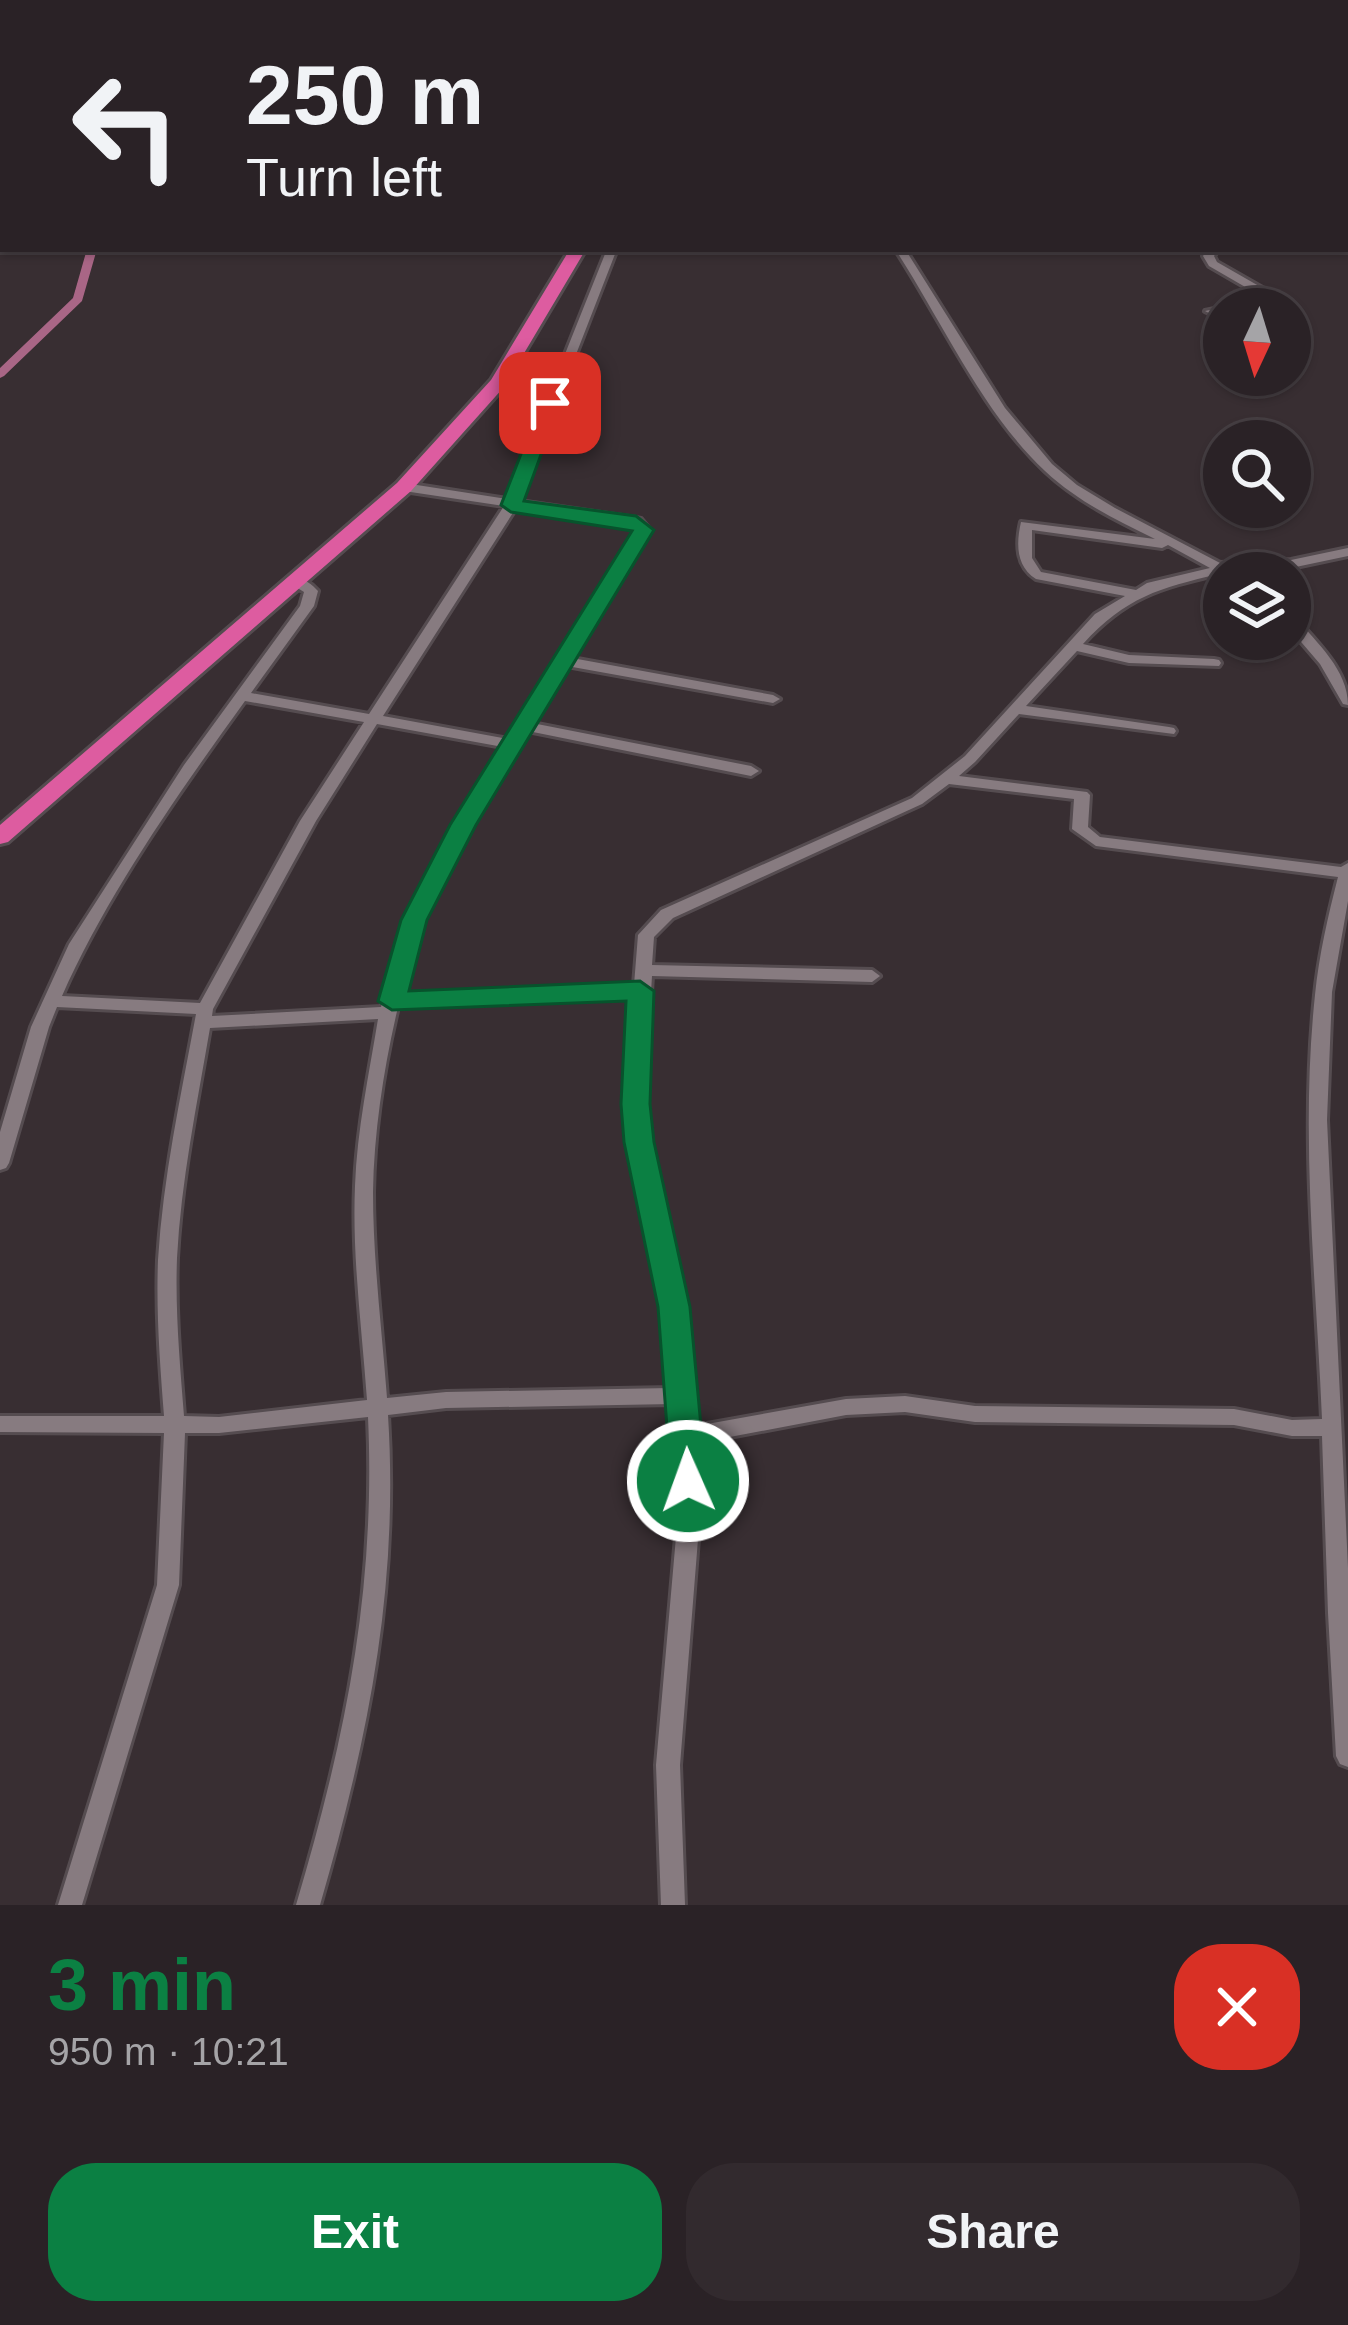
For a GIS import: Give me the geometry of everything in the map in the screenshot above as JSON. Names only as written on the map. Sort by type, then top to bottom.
[{"type":"highway","points":[[0,837],[404,487],[498,382],[576,252]]},
{"type":"street","points":[[70,1905],[168,1586],[175,1425],[167,1330],[172,1206],[205,1015],[254,914],[374,716],[511,505],[611,252]]},
{"type":"street","points":[[902,252],[1030,449],[1072,488],[1203,559]]},
{"type":"street","points":[[1211,252],[1208,256],[1213,264],[1255,288]]},
{"type":"street","points":[[308,1905],[358,1714],[375,1615],[381,1537],[379,1406],[364,1208],[372,1090],[390,1007],[414,920],[463,825],[639,542],[642,525],[404,487]]},
{"type":"street","points":[[1135,594],[1036,575],[1025,558],[1026,525],[1179,546]]},
{"type":"street","points":[[1311,560],[1348,553]]},
{"type":"street","points":[[673,1905],[666,1815],[688,1514],[688,1436],[668,1265],[639,1142],[635,1104],[646,935],[667,914],[895,812],[949,779],[1100,617],[1135,594],[1203,575]]},
{"type":"street","points":[[0,1162],[50,1001],[77,944],[190,768],[311,596],[296,581]]},
{"type":"street","points":[[1311,645],[1348,701]]},
{"type":"street","points":[[1073,646],[1129,659],[1214,663]]},
{"type":"street","points":[[564,662],[772,699]]},
{"type":"street","points":[[244,695],[513,744]]},
{"type":"street","points":[[1016,709],[1169,731]]},
{"type":"street","points":[[524,726],[751,771]]},
{"type":"street","points":[[949,779],[1082,795],[1080,829],[1096,841],[1347,871],[1336,908],[1319,1053],[1318,1164],[1348,1756]]},
{"type":"street","points":[[643,970],[872,976]]},
{"type":"street","points":[[50,1001],[205,1015],[640,991]]},
{"type":"street","points":[[0,1424],[219,1425],[379,1406],[684,1396]]},
{"type":"street","points":[[688,1436],[846,1407],[905,1404],[975,1414],[1234,1417],[1292,1428],[1333,1427]]},
{"type":"waterway","points":[[0,374],[78,299],[91,252]]},
{"type":"route","points":[[550,403],[511,505],[636,522],[643,530],[463,825],[414,920],[392,1001],[640,991],[635,1104],[674,1307],[688,1436],[688,1481]]}]
